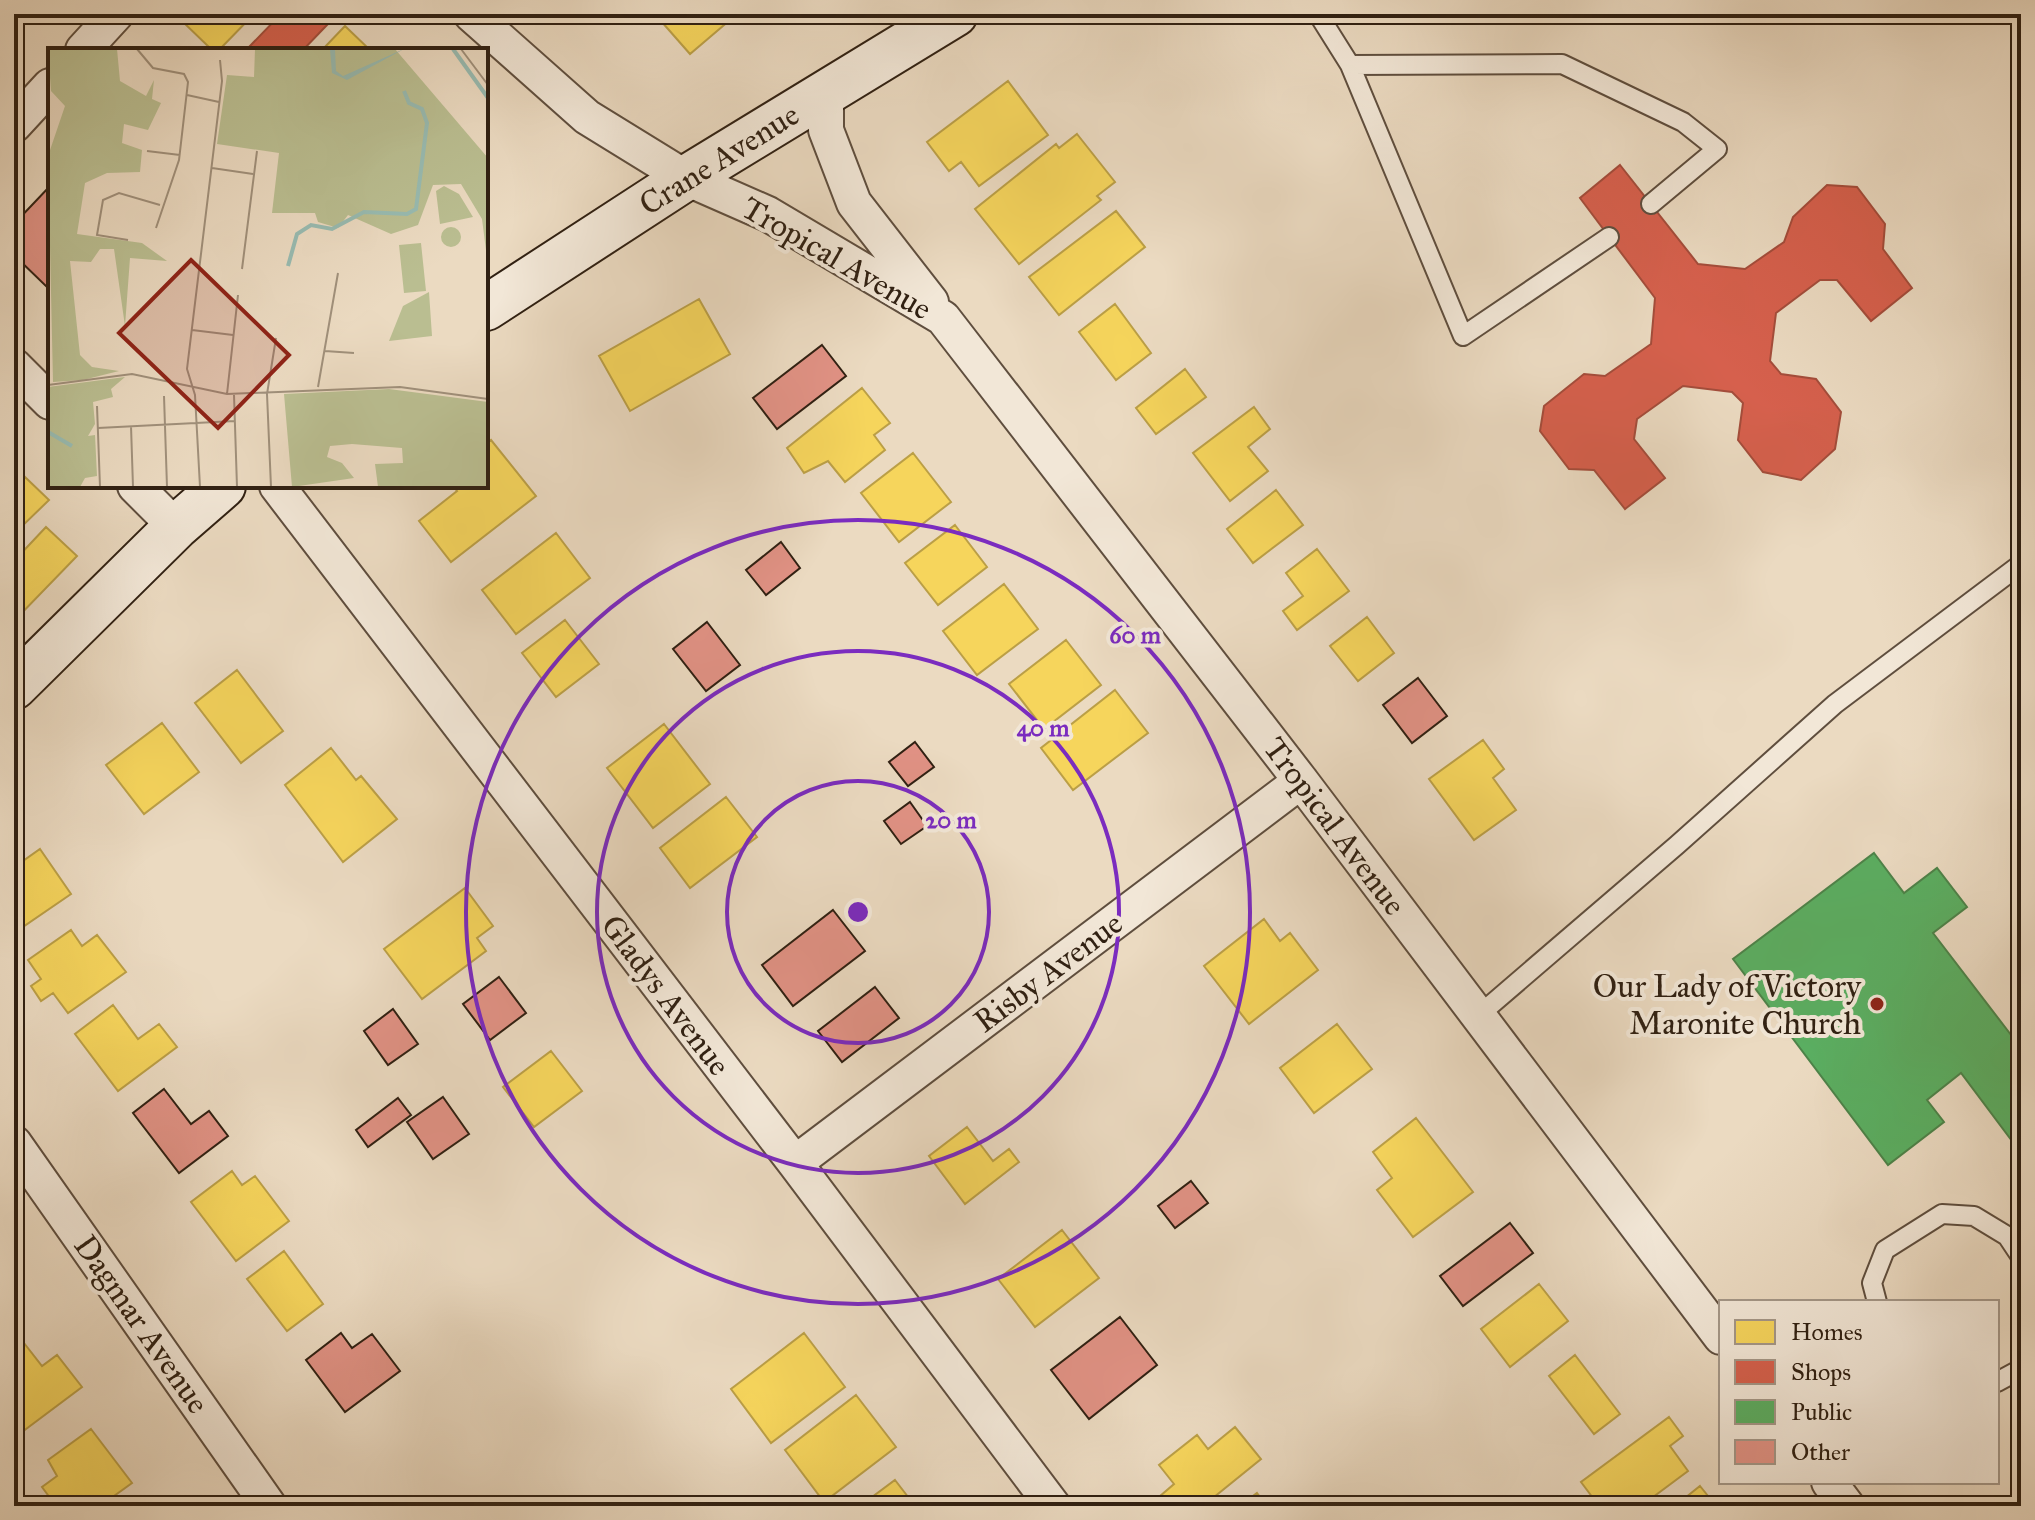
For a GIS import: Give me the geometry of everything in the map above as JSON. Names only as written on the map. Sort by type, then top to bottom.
[{"type":"street","points":[[85,48],[116,14]]},
{"type":"street","name":"Tropical Avenue","points":[[471,14],[587,117],[686,178],[768,214],[943,318]]},
{"type":"street","name":"Crane Avenue","points":[[488,307],[686,178],[955,14]]},
{"type":"street","points":[[14,125],[48,88]]},
{"type":"street","name":"Tropical Avenue","points":[[826,92],[826,130],[854,203],[1301,781],[1719,1334]]},
{"type":"street","points":[[14,366],[48,400]]},
{"type":"street","points":[[137,488],[176,527]]},
{"type":"street","points":[[14,687],[176,527],[221,488]]},
{"type":"street","name":"Gladys Avenue","points":[[279,488],[1053,1506]]},
{"type":"street","name":"Risby Avenue","points":[[795,1163],[1301,781]]},
{"type":"street","name":"Dagmar Avenue","points":[[14,1143],[269,1506]]},
{"type":"street","points":[[1830,1484],[1847,1506]]},
{"type":"lane","points":[[1318,14],[1350,65],[1463,336],[1609,237]]},
{"type":"lane","points":[[1350,65],[1562,64],[1683,122],[1717,149],[1651,204]]},
{"type":"lane","points":[[1479,1015],[1835,704],[2021,564]]},
{"type":"lane","points":[[1876,1300],[1872,1283],[1885,1250],[1942,1214],[1974,1216],[2007,1236],[2021,1257]]},
{"type":"lane","points":[[1999,1381],[2021,1369]]},
{"type":"building: Homes","points":[[189,14],[254,14],[221,48],[210,48],[182,21]]},
{"type":"building: Homes","points":[[669,14],[737,14],[690,54],[661,21]]},
{"type":"building: Homes","points":[[345,26],[368,48],[324,48]]},
{"type":"building: Homes","points":[[1008,81],[1048,135],[979,186],[961,162],[949,171],[927,142]]},
{"type":"building: Homes","points":[[1077,134],[1115,182],[1097,196],[1101,200],[1019,264],[975,209],[1056,144],[1059,148]]},
{"type":"building: Homes","points":[[1116,211],[1145,247],[1059,315],[1029,277]]},
{"type":"building: Homes","points":[[699,299],[730,354],[630,411],[599,356]]},
{"type":"building: Homes","points":[[1115,304],[1151,353],[1116,380],[1079,332]]},
{"type":"building: Homes","points":[[1185,369],[1206,397],[1156,434],[1136,408]]},
{"type":"building: Homes","points":[[862,388],[890,423],[874,435],[885,450],[845,482],[828,461],[804,473],[787,448]]},
{"type":"building: Homes","points":[[1254,407],[1270,429],[1248,447],[1268,471],[1230,501],[1193,453]]},
{"type":"building: Homes","points":[[491,440],[536,496],[451,562],[419,521],[457,491],[455,488],[488,488],[488,442]]},
{"type":"building: Homes","points":[[913,453],[951,502],[899,542],[861,493]]},
{"type":"building: Homes","points":[[25,477],[49,500],[14,534],[14,488]]},
{"type":"building: Homes","points":[[1276,490],[1303,525],[1253,563],[1227,529]]},
{"type":"building: Homes","points":[[955,525],[987,567],[938,605],[905,563]]},
{"type":"building: Homes","points":[[46,527],[77,556],[14,621],[14,561]]},
{"type":"building: Homes","points":[[556,533],[590,578],[516,634],[482,590]]},
{"type":"building: Homes","points":[[1317,549],[1349,591],[1297,630],[1283,611],[1303,596],[1286,573]]},
{"type":"building: Homes","points":[[1004,584],[1038,629],[977,675],[943,631]]},
{"type":"building: Homes","points":[[1367,617],[1394,653],[1358,681],[1330,646]]},
{"type":"building: Homes","points":[[565,620],[599,664],[556,697],[522,653]]},
{"type":"building: Homes","points":[[1066,640],[1101,685],[1044,729],[1009,684]]},
{"type":"building: Homes","points":[[237,670],[283,731],[241,763],[195,703]]},
{"type":"building: Homes","points":[[1115,690],[1148,733],[1073,790],[1041,748]]},
{"type":"building: Homes","points":[[162,723],[199,772],[144,814],[106,765]]},
{"type":"building: Homes","points":[[664,724],[710,784],[653,828],[607,768]]},
{"type":"building: Homes","points":[[1483,740],[1504,769],[1493,778],[1516,810],[1474,840],[1429,779]]},
{"type":"building: Homes","points":[[331,748],[356,780],[361,776],[397,819],[343,862],[285,785]]},
{"type":"building: Homes","points":[[726,797],[757,837],[690,888],[660,848]]},
{"type":"building: Homes","points":[[40,849],[71,894],[14,933],[14,854],[20,863]]},
{"type":"building: Homes","points":[[465,888],[493,926],[477,938],[486,951],[422,999],[384,949]]},
{"type":"building: Homes","points":[[1264,919],[1280,941],[1290,933],[1318,970],[1249,1024],[1204,966]]},
{"type":"building: Homes","points":[[71,930],[82,946],[97,935],[126,972],[68,1013],[53,993],[41,1001],[31,986],[41,979],[28,960]]},
{"type":"building: Homes","points":[[113,1005],[138,1039],[159,1024],[177,1047],[118,1091],[75,1034]]},
{"type":"building: Homes","points":[[1337,1024],[1372,1069],[1314,1113],[1280,1068]]},
{"type":"building: Homes","points":[[551,1051],[582,1091],[534,1127],[503,1087]]},
{"type":"building: Homes","points":[[1416,1118],[1473,1192],[1413,1237],[1377,1190],[1392,1178],[1373,1152]]},
{"type":"building: Homes","points":[[967,1127],[993,1161],[1009,1149],[1019,1162],[965,1204],[929,1156]]},
{"type":"building: Homes","points":[[232,1171],[242,1185],[255,1176],[289,1221],[236,1261],[191,1202]]},
{"type":"building: Homes","points":[[1062,1230],[1099,1278],[1035,1327],[998,1279]]},
{"type":"building: Homes","points":[[284,1251],[323,1304],[287,1331],[247,1279]]},
{"type":"building: Homes","points":[[1539,1284],[1568,1321],[1510,1367],[1481,1329]]},
{"type":"building: Homes","points":[[804,1333],[845,1387],[771,1443],[731,1389]]},
{"type":"building: Homes","points":[[24,1343],[42,1366],[57,1355],[82,1387],[14,1438],[14,1350]]},
{"type":"building: Homes","points":[[1575,1355],[1620,1414],[1594,1434],[1549,1376]]},
{"type":"building: Homes","points":[[856,1395],[896,1447],[824,1502],[785,1450]]},
{"type":"building: Homes","points":[[1669,1417],[1683,1436],[1670,1446],[1688,1471],[1641,1506],[1599,1506],[1581,1482]]},
{"type":"building: Homes","points":[[1235,1427],[1261,1459],[1203,1506],[1166,1506],[1159,1497],[1174,1484],[1159,1465],[1197,1435],[1208,1449]]},
{"type":"building: Homes","points":[[91,1429],[132,1483],[100,1506],[56,1506],[42,1487],[57,1476],[48,1460]]},
{"type":"building: Homes","points":[[895,1480],[915,1506],[860,1506]]},
{"type":"building: Homes","points":[[1700,1486],[1716,1506],[1675,1506]]},
{"type":"building: Homes","points":[[1257,1493],[1267,1506],[1240,1506]]},
{"type":"building: Shops","points":[[281,14],[316,14],[327,25],[305,48],[249,47]]},
{"type":"building: Shops","points":[[1620,165],[1698,264],[1745,269],[1784,242],[1793,217],[1827,185],[1857,187],[1885,224],[1883,249],[1912,288],[1871,321],[1837,280],[1820,280],[1776,313],[1770,361],[1781,374],[1816,379],[1841,412],[1835,449],[1801,480],[1763,472],[1738,440],[1743,403],[1732,392],[1683,386],[1637,419],[1634,439],[1665,478],[1625,509],[1594,470],[1569,469],[1540,431],[1544,406],[1584,374],[1605,376],[1651,344],[1655,298],[1580,198]]},
{"type":"building: Public","name":"Our Lady of Victory Maronite Church","points":[[1874,853],[1904,893],[1937,868],[1967,907],[1933,933],[2021,1048],[2021,1153],[1961,1073],[1927,1100],[1944,1122],[1888,1165],[1733,959]]},
{"type":"building: Other","points":[[48,188],[48,288],[14,255],[14,224]]},
{"type":"building: Other","points":[[822,345],[846,376],[777,429],[753,398]]},
{"type":"building: Other","points":[[781,542],[800,568],[766,595],[746,570]]},
{"type":"building: Other","points":[[707,622],[740,665],[706,691],[673,649]]},
{"type":"building: Other","points":[[1418,678],[1447,716],[1412,743],[1383,705]]},
{"type":"building: Other","points":[[915,742],[934,767],[908,786],[889,762]]},
{"type":"building: Other","points":[[910,802],[927,826],[901,844],[884,821]]},
{"type":"building: Other","points":[[833,910],[865,951],[793,1006],[762,965]]},
{"type":"building: Other","points":[[499,977],[526,1013],[490,1040],[463,1004]]},
{"type":"building: Other","points":[[875,987],[899,1018],[842,1062],[818,1031]]},
{"type":"building: Other","points":[[393,1009],[418,1044],[388,1065],[364,1031]]},
{"type":"building: Other","points":[[164,1089],[191,1124],[209,1111],[228,1136],[179,1173],[133,1113]]},
{"type":"building: Other","points":[[443,1097],[469,1134],[433,1159],[407,1122]]},
{"type":"building: Other","points":[[398,1098],[411,1115],[368,1147],[356,1130]]},
{"type":"building: Other","points":[[1191,1181],[1208,1203],[1175,1228],[1158,1206]]},
{"type":"building: Other","points":[[1510,1223],[1533,1253],[1463,1306],[1440,1276]]},
{"type":"building: Other","points":[[1120,1317],[1157,1365],[1089,1419],[1051,1370]]},
{"type":"building: Other","points":[[341,1333],[352,1348],[372,1334],[400,1371],[345,1412],[306,1360]]},
{"type":"place","name":"Our Lady of Victory Maronite Church","points":[[1877,1004]]}]
